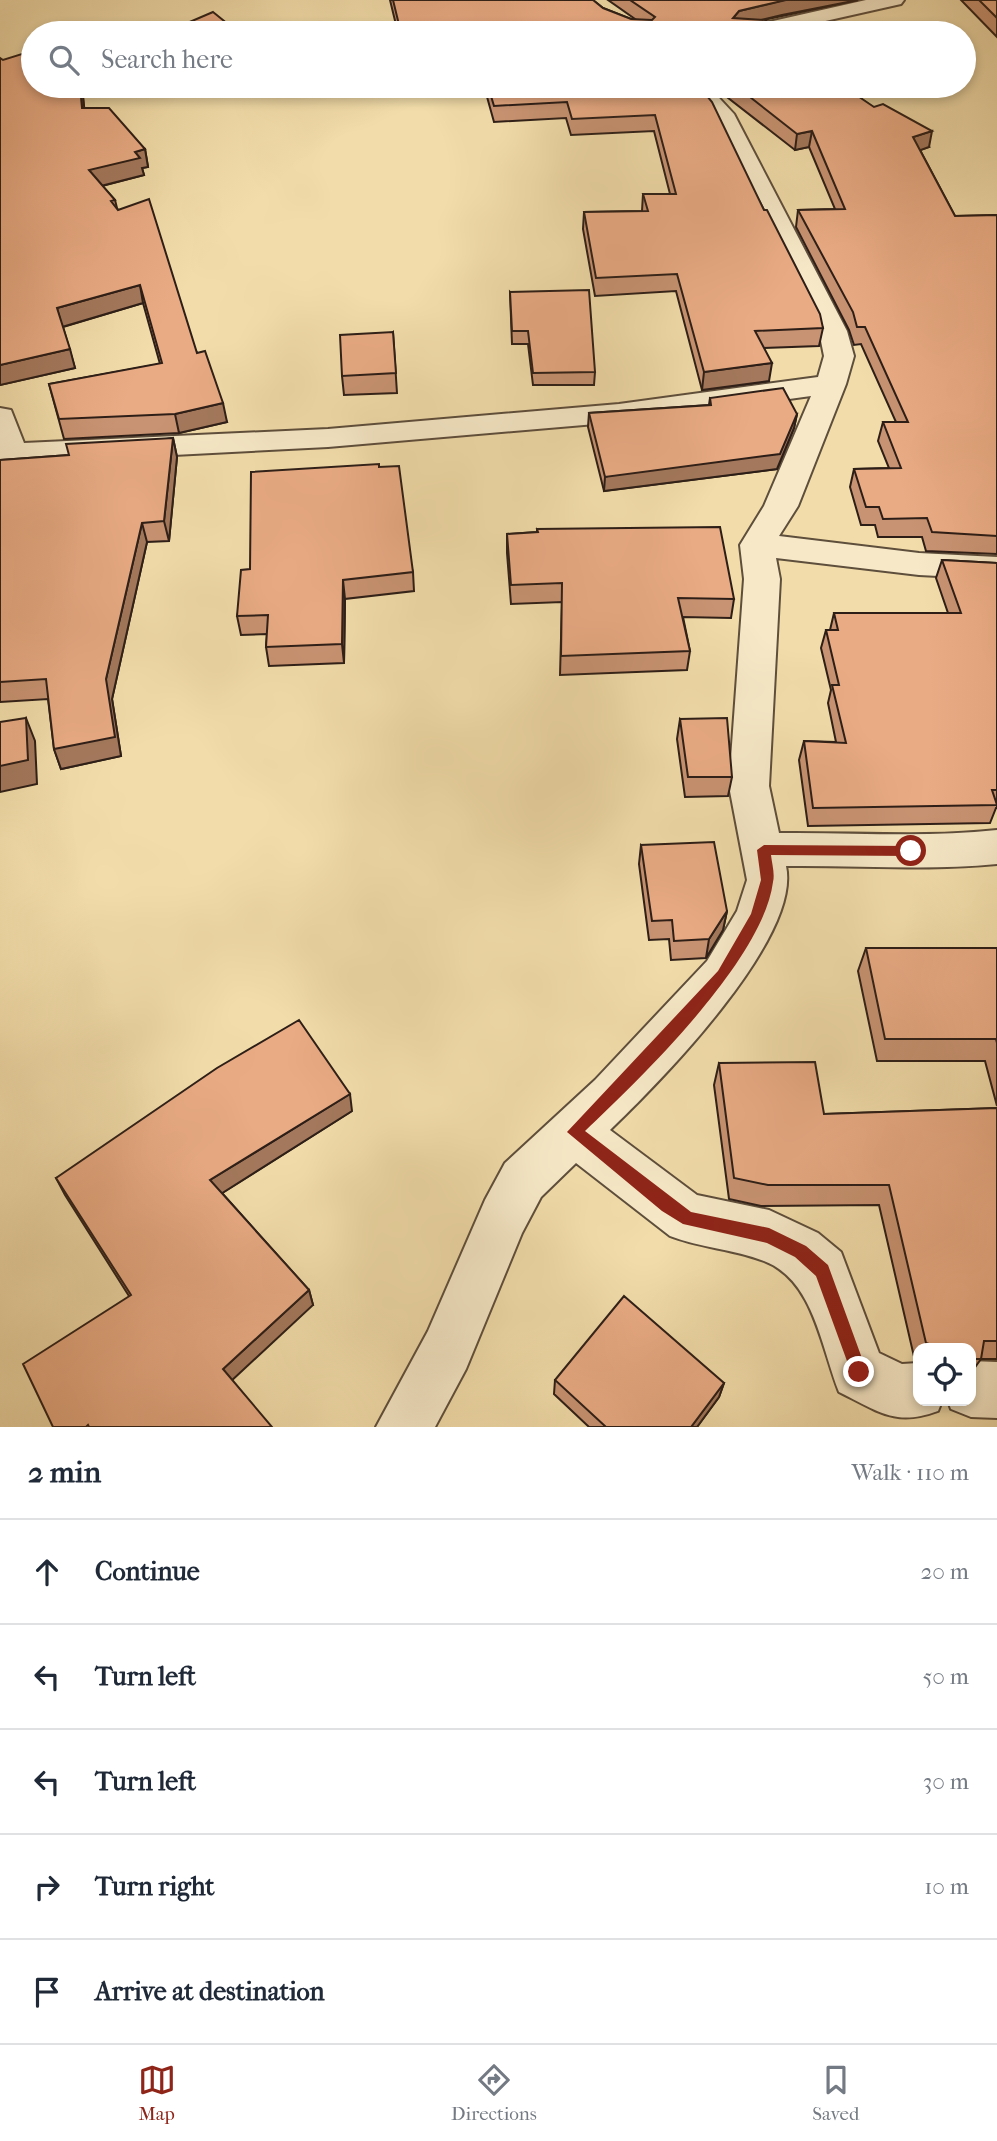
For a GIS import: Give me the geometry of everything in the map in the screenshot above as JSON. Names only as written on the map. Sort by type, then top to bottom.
[{"type":"street","points":[[799,21],[894,0]]},
{"type":"street","points":[[404,1427],[447,1350],[503,1218],[523,1180],[612,1096],[723,975],[758,915],[768,880],[749,786],[762,579],[757,545],[781,506],[831,384],[839,356],[833,331],[722,114],[707,98]]},
{"type":"street","points":[[0,417],[6,454],[369,434],[620,413],[831,384]]},
{"type":"street","points":[[757,545],[919,564],[997,568]]},
{"type":"street","points":[[764,850],[864,848],[951,852],[997,847]]},
{"type":"street","points":[[574,1132],[668,1206],[688,1218],[769,1236],[800,1251],[822,1271],[859,1372],[899,1392],[913,1391]]},
{"type":"street","points":[[976,1389],[997,1390]]},
{"type":"building","points":[[393,0],[593,0],[603,8],[631,19],[652,20],[655,17],[630,0],[786,0],[739,11],[733,18],[767,21],[398,21]]},
{"type":"building","points":[[979,0],[997,0],[997,18]]},
{"type":"building","points":[[213,12],[224,21],[192,21]]},
{"type":"building","points":[[21,54],[21,98],[81,98],[82,108],[109,108],[145,149],[135,152],[140,158],[89,170],[115,200],[111,201],[118,210],[149,199],[197,353],[205,351],[223,403],[175,414],[59,419],[49,384],[162,363],[140,285],[57,308],[70,349],[0,365],[0,58],[3,60]]},
{"type":"building","points":[[492,98],[709,98],[764,210],[767,210],[820,314],[823,328],[755,331],[772,363],[704,372],[677,274],[596,278],[584,212],[648,211],[643,194],[676,194],[655,115],[572,119],[567,102],[494,106]]},
{"type":"building","points":[[751,98],[861,98],[874,107],[883,104],[932,131],[913,137],[955,216],[997,215],[997,536],[932,532],[927,518],[883,519],[879,507],[866,507],[854,469],[901,468],[883,422],[908,422],[865,327],[857,327],[853,312],[798,210],[845,209],[812,131],[797,134]]},
{"type":"building","points":[[589,290],[595,372],[533,373],[528,331],[512,331],[510,292]]},
{"type":"building","points":[[393,332],[396,373],[342,376],[340,335]]},
{"type":"building","points":[[783,388],[797,414],[780,454],[605,477],[589,413],[711,405],[710,398]]},
{"type":"building","points":[[173,438],[164,521],[142,523],[106,679],[115,737],[54,749],[46,679],[0,682],[0,460],[69,455],[66,444]]},
{"type":"building","points":[[379,464],[379,467],[399,466],[413,572],[343,580],[342,644],[266,647],[268,615],[237,616],[241,570],[250,569],[251,472]]},
{"type":"building","points":[[720,527],[734,599],[678,598],[690,651],[561,656],[562,583],[511,585],[507,534],[538,532],[537,529]]},
{"type":"building","points":[[942,560],[997,563],[997,790],[992,790],[997,805],[813,808],[804,741],[846,743],[832,685],[839,685],[826,630],[838,630],[834,613],[961,613]]},
{"type":"building","points":[[26,718],[28,760],[0,766],[0,722]]},
{"type":"building","points":[[727,718],[732,777],[688,777],[680,719]]},
{"type":"building","points":[[714,842],[727,911],[709,939],[674,941],[672,920],[652,921],[641,845]]},
{"type":"building","points":[[866,948],[997,948],[997,1043],[996,1039],[885,1039]]},
{"type":"building","points":[[299,1020],[350,1094],[210,1180],[309,1290],[223,1369],[272,1427],[53,1427],[23,1364],[131,1295],[56,1178],[217,1068]]},
{"type":"building","points":[[815,1062],[824,1114],[997,1108],[997,1341],[984,1341],[981,1359],[976,1359],[976,1343],[926,1343],[889,1185],[768,1185],[734,1178],[719,1063]]},
{"type":"building","points":[[624,1296],[724,1383],[691,1427],[606,1427],[555,1380]]},
{"type":"route","points":[[859,1372],[822,1271],[800,1251],[769,1236],[688,1218],[668,1206],[574,1132],[612,1096],[723,975],[758,915],[768,880],[764,850],[864,848],[911,851]]}]
